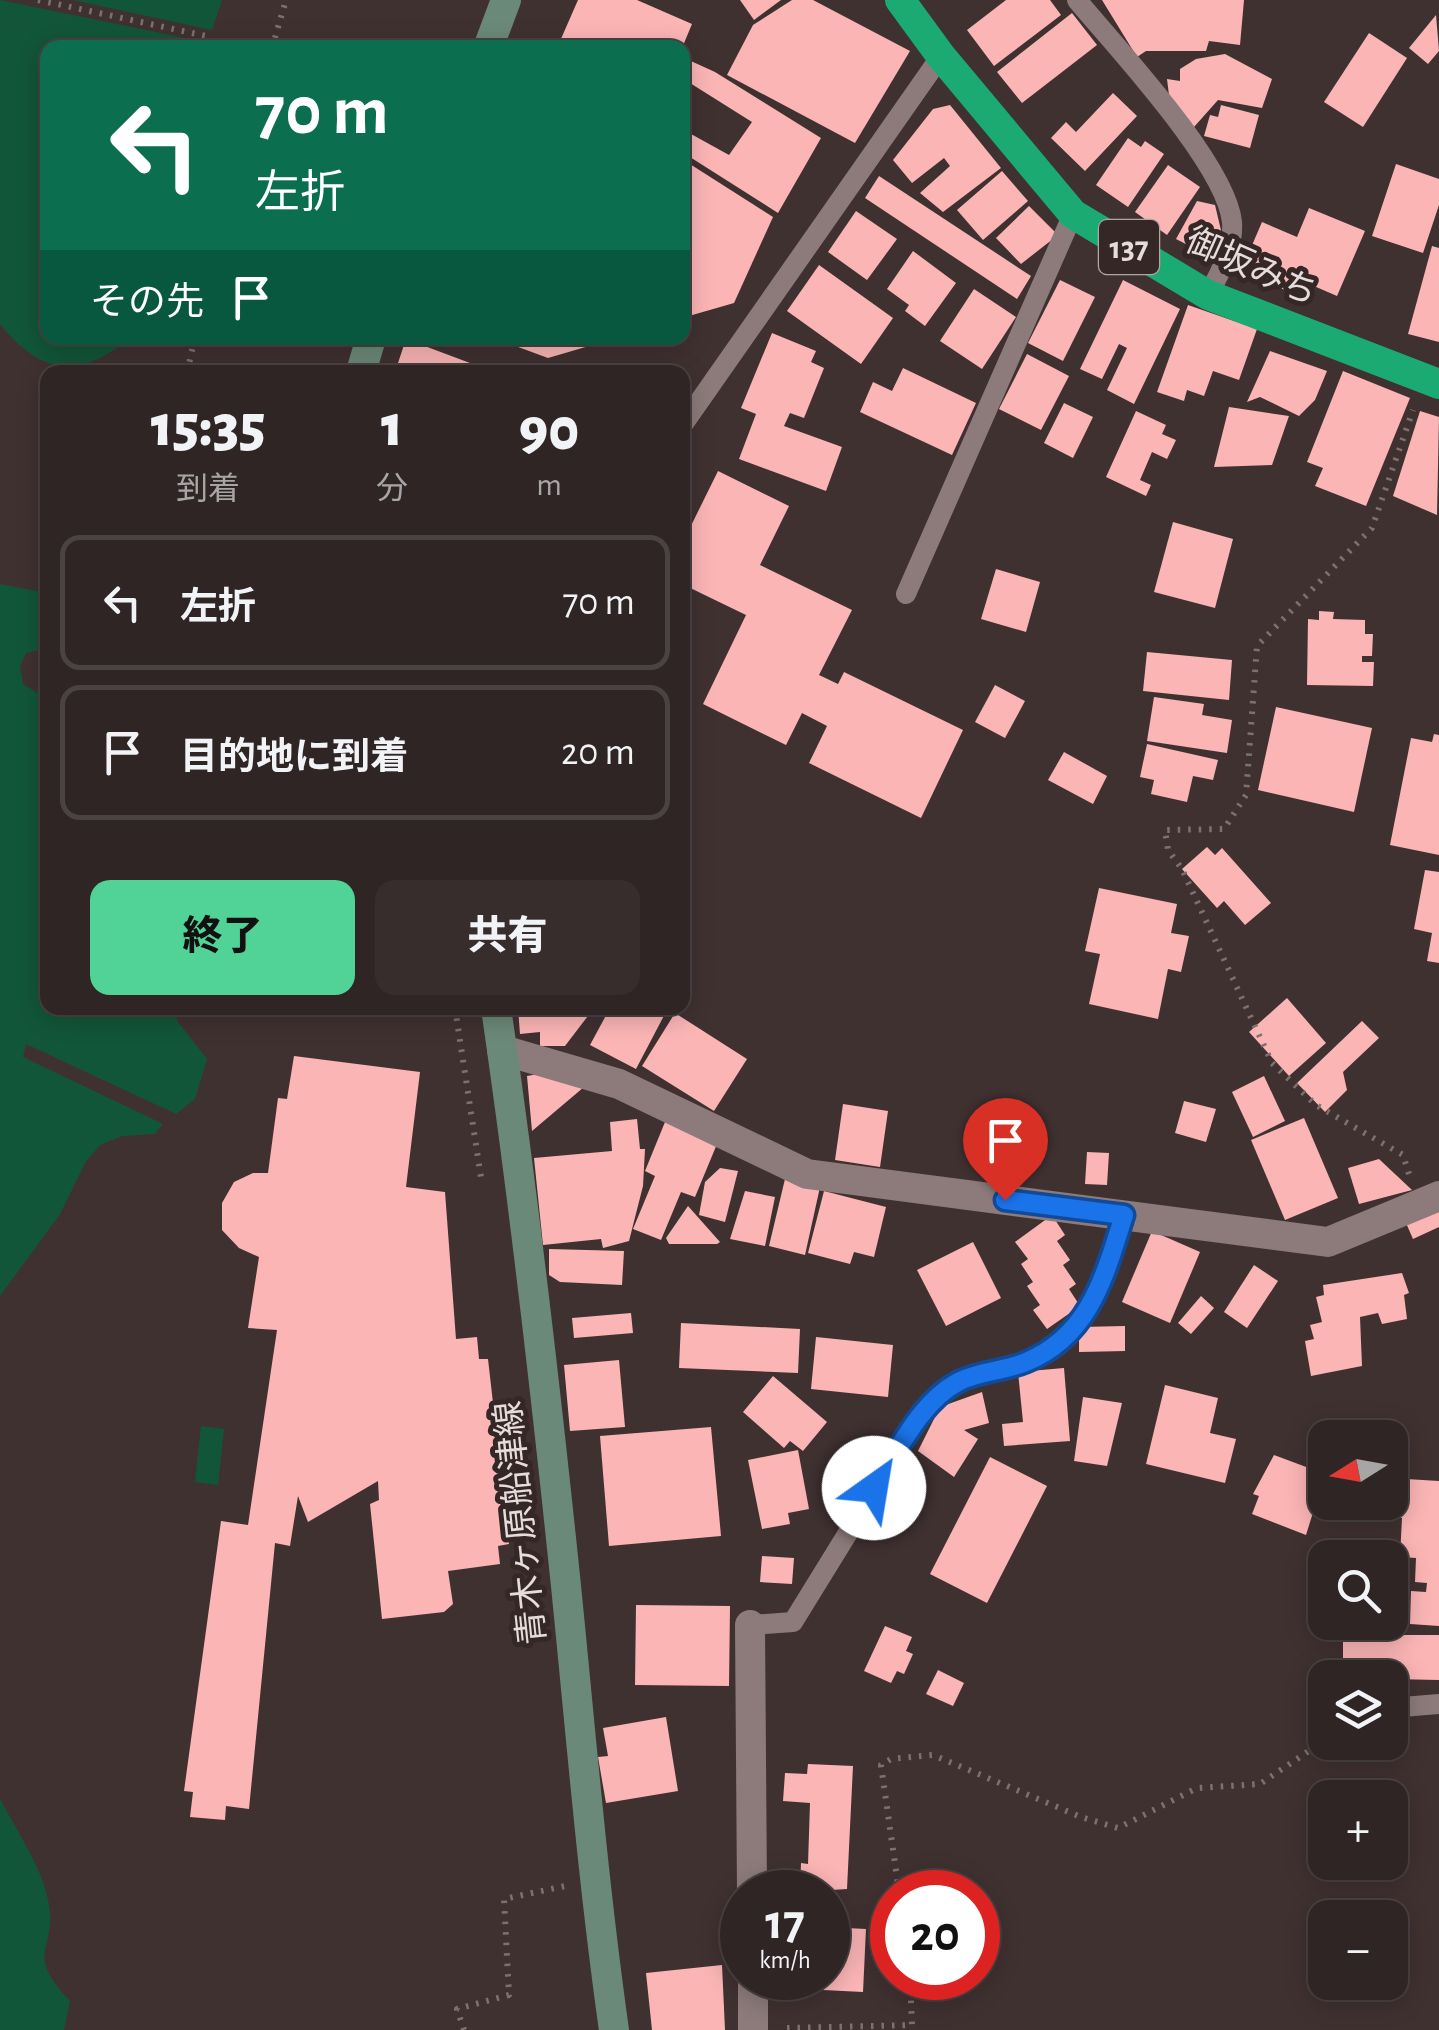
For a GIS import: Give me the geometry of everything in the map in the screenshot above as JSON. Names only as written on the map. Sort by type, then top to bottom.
[{"type":"highway","name":"御坂みち","points":[[900,0],[941,56],[1073,214],[1208,295],[1432,382]]},
{"type":"main road","points":[[491,40],[506,0]]},
{"type":"main road","name":"青木ヶ原船津線","points":[[497,1015],[518,1154],[566,1587],[593,1888],[614,2030]]},
{"type":"street","points":[[502,1050],[618,1084],[807,1174],[1328,1242],[1429,1200]]},
{"type":"street","points":[[750,1625],[752,1870]]},
{"type":"street","points":[[753,2000],[753,2029]]},
{"type":"lane","points":[[1077,0],[1204,160],[1226,202],[1232,223],[1227,258],[1208,295]]},
{"type":"lane","points":[[690,415],[941,56]]},
{"type":"lane","points":[[906,594],[1073,214]]},
{"type":"lane","points":[[750,1625],[793,1622],[912,1429],[933,1402],[959,1381],[1025,1363],[1058,1347],[1098,1298],[1124,1215]]},
{"type":"lane","points":[[1408,1707],[1439,1704]]},
{"type":"path","points":[[38,0],[206,36]]},
{"type":"path","points":[[274,40],[286,0]]},
{"type":"path","points":[[1429,1200],[1403,1155],[1316,1105],[1272,1063],[1182,869],[1168,850],[1165,830],[1224,828],[1246,795],[1258,646],[1372,528],[1432,382]]},
{"type":"path","points":[[896,1870],[882,1766],[891,1759],[932,1755],[1081,1817],[1118,1828],[1196,1788],[1260,1784],[1308,1752]]},
{"type":"path","points":[[464,2030],[458,2009],[509,1995],[504,1899],[569,1885]]},
{"type":"path","points":[[753,2029],[912,2025],[911,2000]]},
{"type":"shaded area","points":[[0,0],[194,40],[40,40],[40,345],[120,345],[94,361],[57,365],[30,354],[0,324]]},
{"type":"shaded area","points":[[73,0],[222,0],[212,30]]},
{"type":"shaded area","points":[[0,584],[40,592],[40,650],[26,653],[20,666],[23,684],[40,695],[40,1015],[176,1015],[207,1059],[195,1099],[176,1114],[26,1044],[23,1057],[163,1124],[155,1134],[122,1136],[100,1145],[85,1163],[60,1214],[0,1296]]},
{"type":"shaded area","points":[[201,1426],[224,1429],[218,1485],[195,1482]]},
{"type":"shaded area","points":[[0,1799],[45,1887],[50,1917],[45,1960],[48,1971],[70,2001],[64,2030],[0,2030]]},
{"type":"building","points":[[578,0],[637,0],[692,24],[685,40],[560,40]]},
{"type":"building","points":[[740,0],[781,0],[754,20]]},
{"type":"building","points":[[792,0],[813,0],[910,51],[855,143],[727,75],[753,25]]},
{"type":"building","points":[[1006,0],[1050,0],[1061,15],[994,66],[967,30]]},
{"type":"building","points":[[1102,0],[1244,0],[1240,45],[1209,41],[1206,51],[1146,51],[1137,57]]},
{"type":"building","points":[[1072,13],[1097,45],[1022,103],[997,72]]},
{"type":"building","points":[[1436,15],[1439,51],[1428,64],[1409,48]]},
{"type":"building","points":[[1369,33],[1407,58],[1363,127],[1324,102]]},
{"type":"building","points":[[1225,54],[1272,79],[1262,108],[1218,100],[1194,127],[1170,103],[1167,79],[1180,81],[1180,69],[1196,59]]},
{"type":"building","points":[[690,61],[821,138],[778,213],[690,157],[690,133],[729,155],[752,122],[690,83]]},
{"type":"building","points":[[1113,93],[1137,116],[1085,171],[1051,138],[1066,122],[1076,132]]},
{"type":"building","points":[[950,105],[1001,168],[943,212],[920,193],[950,166],[944,158],[912,183],[893,160],[933,109]]},
{"type":"building","points":[[1221,105],[1259,115],[1250,148],[1204,136],[1210,115],[1218,117]]},
{"type":"building","points":[[1128,138],[1141,147],[1145,141],[1164,154],[1128,207],[1096,185]]},
{"type":"building","points":[[690,164],[773,217],[734,303],[690,316]]},
{"type":"building","points":[[1396,164],[1439,179],[1439,205],[1423,253],[1372,236]]},
{"type":"building","points":[[1168,165],[1200,187],[1167,235],[1135,212]]},
{"type":"building","points":[[1002,171],[1028,201],[983,240],[957,210]]},
{"type":"building","points":[[879,176],[1031,276],[1017,299],[865,198]]},
{"type":"building","points":[[1197,201],[1215,205],[1224,243],[1215,259],[1176,239]]},
{"type":"building","points":[[1029,206],[1058,235],[1021,264],[996,238]]},
{"type":"building","points":[[1309,208],[1365,231],[1337,296],[1293,277],[1287,291],[1241,271],[1262,222],[1297,237]]},
{"type":"building","points":[[856,211],[897,239],[867,280],[828,252]]},
{"type":"building","points":[[1432,246],[1439,248],[1439,342],[1408,334]]},
{"type":"building","points":[[913,251],[956,283],[925,326],[905,311],[909,305],[887,289]]},
{"type":"building","points":[[819,265],[893,318],[861,364],[787,311]]},
{"type":"building","points":[[1060,280],[1095,297],[1063,361],[1028,343]]},
{"type":"building","points":[[1123,280],[1180,309],[1134,404],[1107,390],[1127,348],[1119,344],[1102,379],[1080,369]]},
{"type":"building","points":[[974,289],[1016,317],[982,369],[940,341]]},
{"type":"building","points":[[1188,305],[1257,329],[1239,380],[1213,371],[1204,396],[1187,390],[1184,401],[1157,392]]},
{"type":"building","points":[[772,333],[816,351],[811,362],[824,368],[804,418],[790,413],[784,426],[842,447],[826,491],[739,459],[756,414],[741,408]]},
{"type":"building","points":[[404,345],[422,345],[475,365],[397,365]]},
{"type":"building","points":[[513,345],[592,345],[548,358]]},
{"type":"building","points":[[1270,351],[1327,371],[1315,400],[1299,416],[1260,397],[1247,402]]},
{"type":"building","points":[[1027,354],[1069,376],[1041,430],[999,409]]},
{"type":"building","points":[[903,368],[976,403],[952,455],[860,412],[873,382],[892,391]]},
{"type":"building","points":[[1343,371],[1410,398],[1366,506],[1315,486],[1323,468],[1307,462]]},
{"type":"building","points":[[1064,403],[1093,417],[1073,458],[1044,443]]},
{"type":"building","points":[[1229,407],[1289,416],[1272,465],[1214,467]]},
{"type":"building","points":[[1136,411],[1166,425],[1162,434],[1176,440],[1167,459],[1152,452],[1140,480],[1151,485],[1146,496],[1106,477]]},
{"type":"building","points":[[1420,411],[1439,417],[1437,515],[1393,496]]},
{"type":"building","points":[[718,471],[789,506],[760,565],[852,610],[819,675],[838,684],[844,672],[963,730],[921,818],[809,763],[827,726],[802,713],[786,745],[703,704],[746,615],[690,588],[690,528]]},
{"type":"building","points":[[1173,522],[1233,539],[1215,608],[1154,592]]},
{"type":"building","points":[[996,569],[1040,582],[1026,632],[981,619]]},
{"type":"building","points":[[1319,611],[1334,612],[1333,619],[1365,620],[1365,634],[1373,634],[1372,656],[1362,656],[1362,662],[1374,662],[1373,686],[1307,685],[1308,619],[1319,620]]},
{"type":"building","points":[[1147,652],[1232,660],[1229,700],[1143,691]]},
{"type":"building","points":[[995,685],[1025,701],[1005,738],[975,722]]},
{"type":"building","points":[[1154,697],[1204,704],[1202,715],[1232,720],[1227,753],[1147,741]]},
{"type":"building","points":[[1276,707],[1372,728],[1354,812],[1258,790]]},
{"type":"building","points":[[1434,734],[1439,735],[1439,855],[1390,845],[1411,738],[1432,742]]},
{"type":"building","points":[[1147,744],[1218,760],[1213,780],[1193,776],[1187,802],[1151,794],[1154,780],[1140,777]]},
{"type":"building","points":[[1064,752],[1107,776],[1093,804],[1048,780]]},
{"type":"building","points":[[1207,847],[1215,855],[1222,848],[1271,903],[1245,925],[1224,901],[1217,908],[1182,869]]},
{"type":"building","points":[[1425,870],[1439,872],[1439,963],[1427,961],[1432,933],[1414,929]]},
{"type":"building","points":[[1099,888],[1177,904],[1171,933],[1189,936],[1181,972],[1168,969],[1158,1019],[1089,1004],[1100,954],[1085,951]]},
{"type":"building","points":[[1287,998],[1326,1043],[1289,1076],[1249,1032]]},
{"type":"building","points":[[519,1015],[589,1015],[565,1046],[540,1046],[540,1032],[520,1034]]},
{"type":"building","points":[[606,1015],[664,1015],[636,1069],[590,1045]]},
{"type":"building","points":[[674,1015],[747,1059],[714,1111],[642,1066]]},
{"type":"building","points":[[1362,1021],[1379,1038],[1343,1072],[1347,1090],[1325,1112],[1297,1083]]},
{"type":"building","points":[[294,1056],[420,1072],[406,1187],[445,1192],[456,1339],[477,1337],[479,1359],[488,1359],[509,1544],[498,1546],[500,1564],[448,1571],[453,1604],[444,1612],[382,1619],[370,1504],[379,1500],[378,1481],[308,1522],[298,1496],[290,1546],[275,1543],[249,1809],[226,1806],[225,1820],[190,1817],[193,1792],[184,1791],[221,1521],[248,1525],[277,1330],[248,1328],[259,1257],[239,1248],[222,1230],[222,1203],[234,1182],[253,1173],[268,1173],[278,1098],[287,1099]]},
{"type":"building","points":[[550,1072],[584,1087],[532,1131],[527,1076]]},
{"type":"building","points":[[1264,1076],[1285,1121],[1253,1137],[1232,1092]]},
{"type":"building","points":[[1184,1101],[1216,1109],[1206,1142],[1175,1133]]},
{"type":"building","points":[[843,1104],[888,1111],[880,1167],[835,1160]]},
{"type":"building","points":[[1304,1118],[1338,1198],[1285,1220],[1251,1140]]},
{"type":"building","points":[[637,1119],[640,1149],[645,1149],[643,1186],[629,1241],[603,1248],[601,1239],[543,1245],[534,1158],[612,1151],[610,1122]]},
{"type":"building","points":[[665,1122],[717,1144],[695,1197],[681,1192],[661,1240],[633,1229],[655,1176],[645,1171]]},
{"type":"building","points":[[1087,1152],[1109,1153],[1107,1185],[1085,1184]]},
{"type":"building","points":[[1379,1159],[1412,1190],[1359,1204],[1348,1168]]},
{"type":"building","points":[[720,1168],[738,1171],[725,1222],[699,1215],[705,1182]]},
{"type":"building","points":[[785,1179],[820,1187],[805,1255],[769,1246]]},
{"type":"building","points":[[745,1191],[775,1197],[765,1246],[730,1239]]},
{"type":"building","points":[[824,1191],[886,1207],[874,1257],[854,1252],[850,1264],[808,1253]]},
{"type":"building","points":[[688,1206],[720,1242],[669,1244],[666,1238]]},
{"type":"building","points":[[1439,1208],[1439,1227],[1413,1239],[1406,1223]]},
{"type":"building","points":[[1052,1215],[1065,1235],[1057,1241],[1070,1260],[1063,1265],[1076,1284],[1069,1289],[1080,1306],[1047,1329],[1033,1310],[1040,1305],[1027,1286],[1033,1282],[1021,1264],[1028,1259],[1015,1242]]},
{"type":"building","points":[[1152,1231],[1200,1252],[1170,1323],[1122,1302]]},
{"type":"building","points":[[973,1242],[1001,1298],[946,1326],[917,1270]]},
{"type":"building","points":[[549,1249],[624,1251],[622,1285],[560,1282],[549,1275]]},
{"type":"building","points":[[1254,1265],[1278,1281],[1247,1328],[1224,1312]]},
{"type":"building","points":[[1402,1273],[1409,1293],[1404,1295],[1407,1319],[1382,1324],[1378,1313],[1360,1317],[1362,1366],[1311,1376],[1305,1341],[1314,1339],[1310,1325],[1322,1322],[1316,1297],[1324,1295],[1323,1285]]},
{"type":"building","points":[[1201,1296],[1214,1308],[1191,1334],[1178,1323]]},
{"type":"building","points":[[631,1313],[633,1333],[574,1338],[572,1318]]},
{"type":"building","points":[[681,1323],[800,1329],[798,1373],[679,1368]]},
{"type":"building","points":[[1125,1326],[1125,1351],[1079,1352],[1079,1327]]},
{"type":"building","points":[[816,1337],[893,1345],[888,1397],[811,1389]]},
{"type":"building","points":[[619,1360],[625,1427],[570,1431],[564,1365]]},
{"type":"building","points":[[1064,1368],[1070,1441],[1004,1446],[1002,1424],[1023,1422],[1018,1372]]},
{"type":"building","points":[[773,1376],[827,1422],[803,1451],[790,1441],[784,1448],[743,1412]]},
{"type":"building","points":[[1165,1385],[1218,1398],[1210,1433],[1236,1439],[1225,1483],[1146,1464]]},
{"type":"building","points":[[982,1392],[989,1423],[964,1430],[978,1439],[954,1477],[918,1451],[940,1407]]},
{"type":"building","points":[[1083,1397],[1122,1403],[1107,1466],[1074,1461]]},
{"type":"building","points":[[711,1427],[721,1536],[609,1546],[600,1436]]},
{"type":"building","points":[[798,1450],[809,1509],[788,1513],[790,1524],[762,1529],[748,1460]]},
{"type":"building","points":[[1274,1455],[1308,1468],[1311,1520],[1306,1535],[1252,1514],[1259,1496],[1253,1494]]},
{"type":"building","points":[[990,1457],[1047,1486],[987,1603],[930,1574]]},
{"type":"building","points":[[1408,1479],[1439,1481],[1439,1626],[1410,1624],[1411,1591],[1426,1592],[1427,1583],[1415,1582],[1416,1558],[1408,1558],[1408,1540],[1401,1540],[1402,1520],[1408,1520]]},
{"type":"building","points":[[762,1556],[794,1558],[792,1584],[760,1582]]},
{"type":"building","points":[[636,1605],[730,1606],[729,1686],[635,1685]]},
{"type":"building","points":[[885,1626],[912,1637],[906,1651],[913,1654],[904,1674],[897,1671],[891,1683],[864,1671]]},
{"type":"building","points":[[1408,1635],[1439,1635],[1439,1680],[1408,1679],[1408,1660],[1343,1660],[1343,1640],[1408,1640]]},
{"type":"building","points":[[938,1670],[964,1683],[953,1706],[926,1694]]},
{"type":"building","points":[[666,1717],[678,1791],[606,1803],[598,1757],[608,1756],[603,1728]]},
{"type":"building","points":[[808,1764],[853,1766],[848,1870],[801,1870],[801,1863],[808,1864],[810,1803],[783,1801],[785,1773],[807,1774]]},
{"type":"building","points":[[850,1928],[866,1929],[863,1992],[850,1991]]},
{"type":"building","points":[[720,1965],[725,2030],[652,2030],[646,1973]]},
{"type":"route","points":[[874,1488],[933,1402],[959,1381],[1025,1363],[1058,1347],[1098,1298],[1124,1215],[1005,1200]]}]
